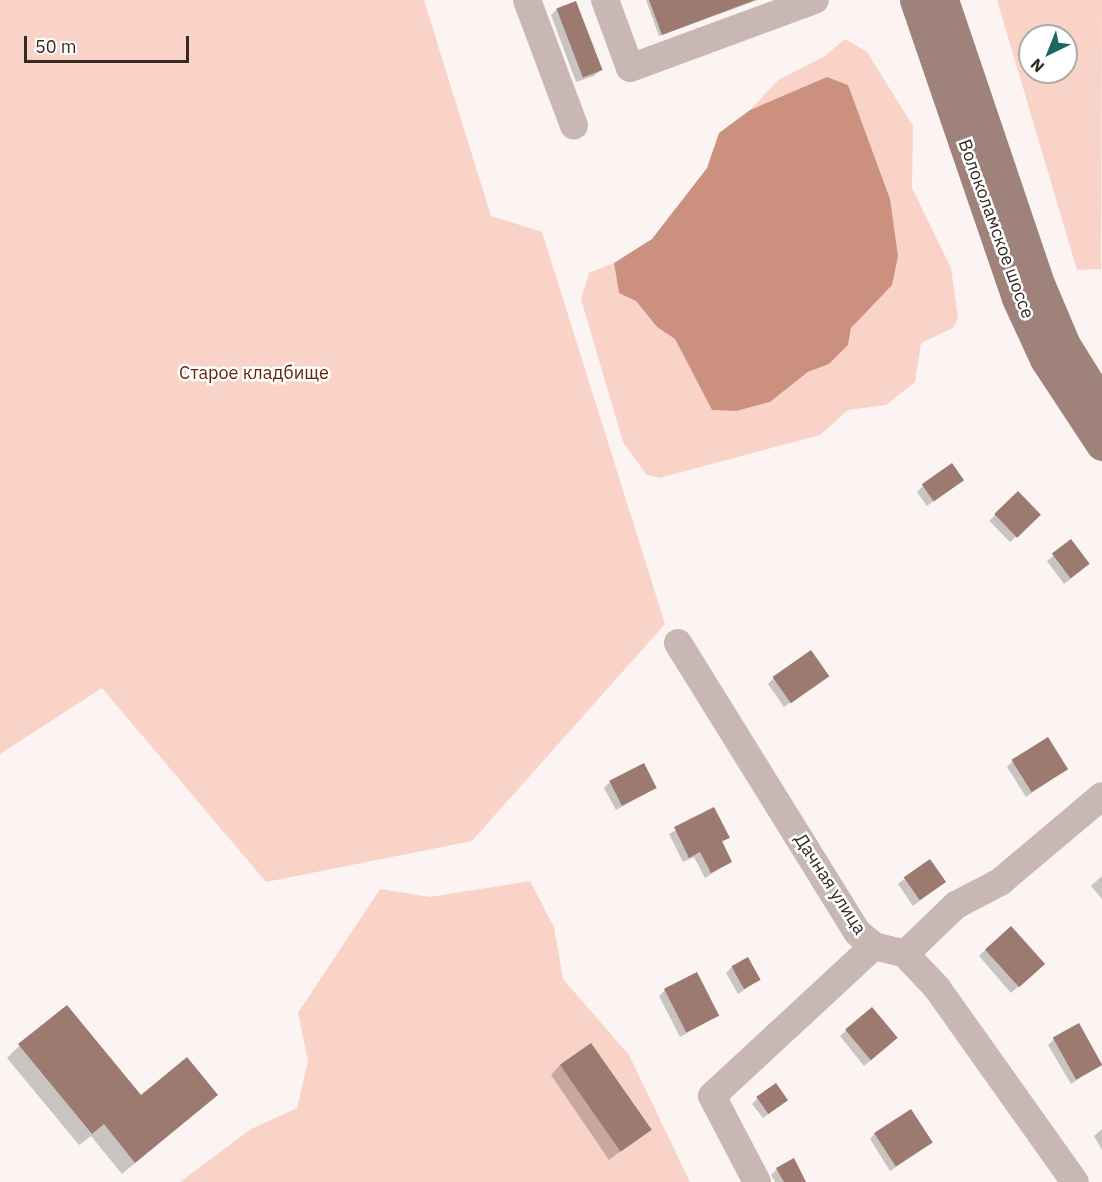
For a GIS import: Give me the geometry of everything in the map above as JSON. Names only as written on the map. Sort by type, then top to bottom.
[{"type":"main road","name":"Волоколамское шоссе","points":[[922,3],[1064,345],[1102,406]]},
{"type":"main road","name":"Волоколамское шоссе","points":[[922,3],[1018,298],[1046,359],[1102,444]]},
{"type":"street","points":[[527,0],[574,126]]},
{"type":"street","points":[[605,0],[630,68],[815,0]]},
{"type":"street","name":"Дачная улица","points":[[678,643],[858,933],[874,946],[905,954]]},
{"type":"street","points":[[1075,1182],[1015,1092],[905,954],[956,905],[1000,882],[1102,796]]},
{"type":"street","points":[[757,1182],[712,1096],[874,946]]},
{"type":"green space","name":"Старое кладбище","points":[[0,0],[424,0],[491,216],[542,232],[665,624],[472,841],[266,882],[102,688],[0,754]]},
{"type":"green space","points":[[997,0],[1102,0],[1101,269],[1077,270],[1022,84],[1078,84],[1078,24],[1018,24],[1018,71]]},
{"type":"green space","points":[[845,39],[867,52],[913,126],[912,188],[951,268],[958,318],[953,328],[921,343],[915,382],[886,405],[848,410],[820,435],[659,478],[646,474],[623,442],[581,299],[589,273],[614,263],[619,292],[636,301],[657,327],[675,339],[712,410],[770,402],[809,372],[829,364],[848,345],[851,328],[869,308],[854,105],[847,85],[827,77],[750,110],[778,80],[825,56]]},
{"type":"green space","points":[[530,881],[554,927],[563,979],[629,1055],[690,1182],[180,1182],[251,1129],[297,1108],[308,1061],[298,1013],[380,889],[430,897]]},
{"type":"shaded area","points":[[827,77],[848,85],[890,199],[898,256],[892,285],[851,328],[848,345],[829,364],[808,372],[770,402],[736,411],[712,410],[675,339],[657,327],[636,301],[619,293],[614,263],[652,239],[707,168],[719,133],[750,110]]},
{"type":"building","points":[[649,0],[755,0],[662,35]]},
{"type":"building","points":[[576,1],[603,70],[583,78],[556,9]]},
{"type":"building","points":[[952,463],[964,480],[934,501],[922,484]]},
{"type":"building","points":[[1018,491],[1041,515],[1017,538],[994,514]]},
{"type":"building","points":[[1071,539],[1090,564],[1070,578],[1052,553]]},
{"type":"building","points":[[811,650],[829,676],[791,703],[772,677]]},
{"type":"building","points":[[1048,737],[1068,769],[1032,792],[1012,760]]},
{"type":"building","points":[[644,763],[657,788],[622,806],[609,781]]},
{"type":"building","points":[[714,807],[730,838],[722,841],[732,862],[711,873],[700,852],[689,858],[674,827]]},
{"type":"building","points":[[930,859],[946,882],[920,900],[904,877]]},
{"type":"building","points":[[1011,926],[1045,964],[1019,987],[985,949]]},
{"type":"building","points":[[748,957],[761,980],[744,989],[731,966]]},
{"type":"building","points":[[697,972],[719,1016],[686,1032],[664,989]]},
{"type":"building","points":[[67,1005],[141,1095],[187,1057],[218,1095],[135,1163],[104,1124],[92,1134],[18,1044]]},
{"type":"building","points":[[872,1007],[898,1038],[871,1060],[845,1029]]},
{"type":"building","points":[[1079,1023],[1102,1065],[1076,1080],[1053,1038]]},
{"type":"building","points":[[591,1043],[652,1130],[621,1152],[560,1065]]},
{"type":"building","points":[[776,1083],[788,1100],[768,1114],[756,1097]]},
{"type":"building","points":[[911,1109],[933,1143],[896,1167],[874,1133]]},
{"type":"building","points":[[794,1158],[806,1182],[784,1182],[776,1168]]}]
